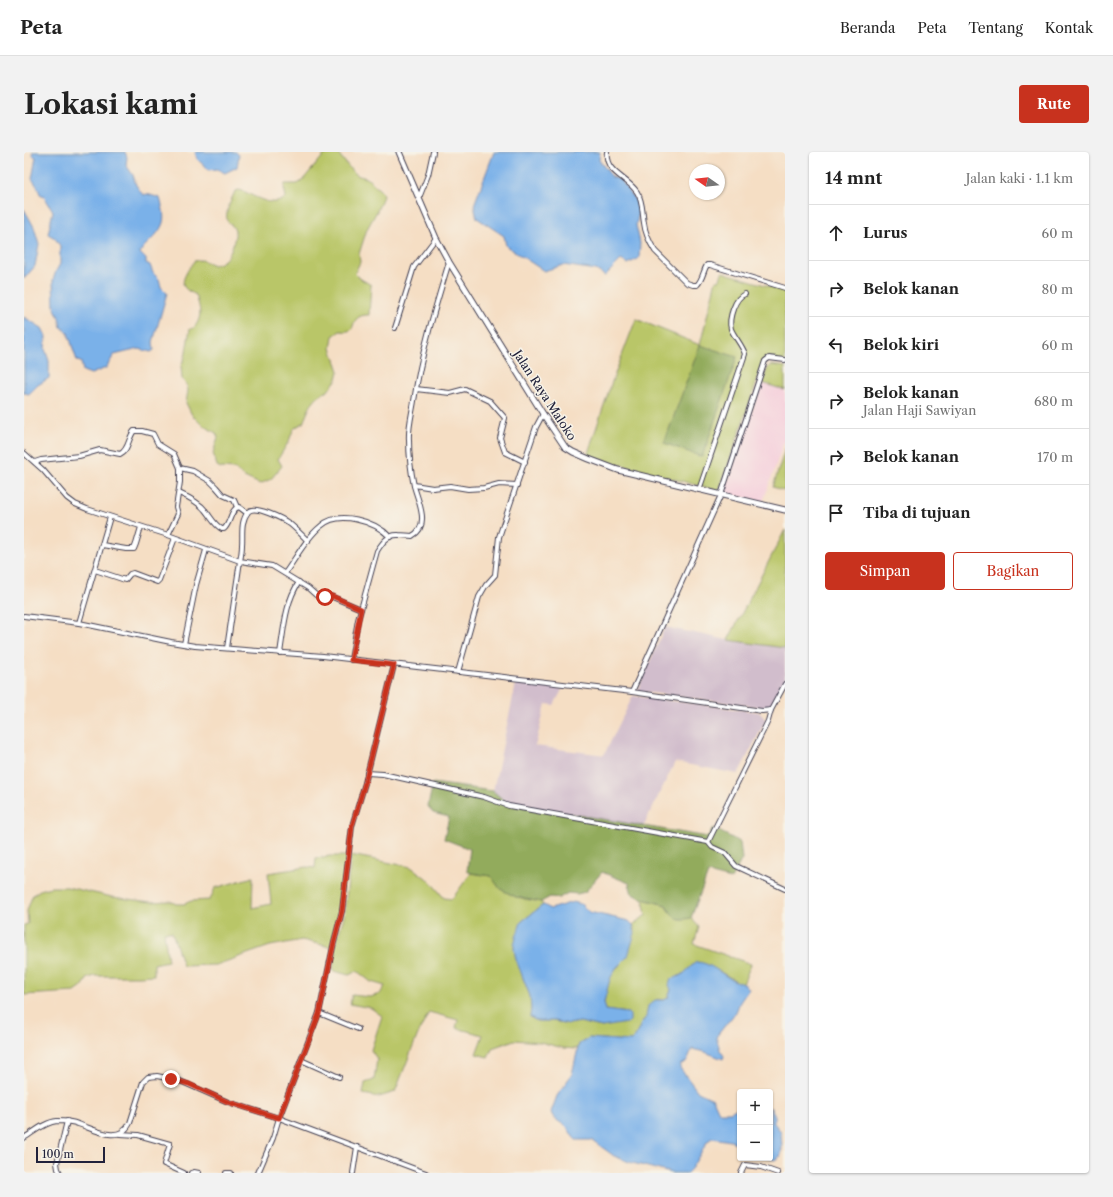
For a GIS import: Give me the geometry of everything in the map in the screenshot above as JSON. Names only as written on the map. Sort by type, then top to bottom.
[{"type":"street","name":"Jalan Raya Maloko","points":[[399,152],[448,262],[562,443],[573,452],[618,470],[785,510]]},
{"type":"street","points":[[419,198],[434,152]]},
{"type":"street","points":[[607,152],[607,160],[610,168],[628,182],[636,190],[640,197],[645,227],[652,246],[687,283],[693,285],[697,284],[707,265],[710,265],[785,288]]},
{"type":"street","points":[[395,328],[411,271],[436,238]]},
{"type":"street","points":[[351,660],[361,609],[377,551],[390,536],[412,536],[420,530],[422,514],[414,486],[409,435],[416,389],[448,262]]},
{"type":"street","points":[[699,490],[745,354],[742,346],[732,331],[730,322],[738,297],[745,294]]},
{"type":"street","points":[[632,692],[721,495],[765,361],[769,358],[785,360]]},
{"type":"street","points":[[416,389],[450,393],[466,389],[490,401],[505,418],[500,438],[505,452],[525,462]]},
{"type":"street","points":[[458,672],[479,597],[495,574],[499,537],[538,424],[543,414]]},
{"type":"street","points":[[35,462],[79,456],[100,450],[120,454],[124,452],[133,432],[138,430],[154,435],[158,444],[174,454],[180,468],[181,476],[176,505],[178,514],[168,535]]},
{"type":"street","points":[[24,453],[51,479],[59,491],[71,501],[87,509],[168,535],[206,550],[240,561],[268,565],[310,588],[317,596],[330,596],[361,609]]},
{"type":"street","points":[[180,468],[191,470],[207,480],[216,487],[222,495],[233,499],[237,507],[247,513]]},
{"type":"street","points":[[414,486],[433,488],[450,486],[470,489],[484,488],[499,484],[517,485]]},
{"type":"street","points":[[179,493],[203,507],[214,522],[222,529],[226,527],[233,510],[237,507]]},
{"type":"street","points":[[227,648],[242,546],[242,532],[247,513],[252,510],[258,510],[282,519],[290,524],[308,541]]},
{"type":"street","points":[[79,623],[110,517]]},
{"type":"street","points":[[285,574],[308,541],[320,527],[327,522],[350,518],[358,519],[377,526],[390,536]]},
{"type":"street","points":[[102,545],[129,550],[134,549],[141,527]]},
{"type":"street","points":[[95,570],[125,580],[130,574],[133,574],[157,582],[175,538]]},
{"type":"street","points":[[184,644],[196,585],[206,550]]},
{"type":"street","points":[[280,653],[290,598],[299,582]]},
{"type":"street","points":[[24,616],[79,623],[184,644],[458,672],[632,692],[762,711],[771,710]]},
{"type":"street","points":[[258,1173],[273,1138],[279,1118],[319,1014],[332,948],[342,911],[352,826],[394,665]]},
{"type":"street","points":[[708,842],[785,684]]},
{"type":"street","points":[[367,773],[383,774],[484,797],[509,806],[708,842],[712,847],[725,853],[736,866],[785,889]]},
{"type":"street","points":[[319,1014],[358,1028]]},
{"type":"street","points":[[301,1060],[339,1077]]},
{"type":"street","points":[[118,1134],[127,1128],[143,1082],[145,1079],[156,1076],[180,1081],[228,1102],[279,1118],[426,1173]]},
{"type":"street","points":[[60,1173],[57,1163],[67,1121]]},
{"type":"street","points":[[24,1138],[50,1123],[67,1121],[106,1134],[138,1135],[170,1144],[164,1164],[184,1173]]},
{"type":"street","points":[[353,1173],[356,1147]]},
{"type":"street","points":[[741,1173],[745,1165],[761,1167],[778,1173]]},
{"type":"street","points":[[192,1173],[199,1173]]},
{"type":"street","points":[[226,1173],[231,1173]]},
{"type":"shaded area","points":[[762,383],[785,390],[785,439],[763,502],[724,493]]},
{"type":"shaded area","points":[[665,627],[728,640],[785,648],[785,680],[772,705],[767,708],[637,691]]},
{"type":"shaded area","points":[[516,683],[563,688],[554,705],[546,704],[535,746],[604,755],[633,696],[759,712],[766,720],[738,774],[675,762],[643,827],[507,803],[493,791]]},
{"type":"green space","points":[[337,152],[352,171],[359,176],[367,178],[382,192],[383,196],[367,229],[359,254],[360,262],[355,273],[371,285],[369,315],[359,317],[349,331],[340,331],[333,336],[331,348],[339,371],[337,379],[327,392],[318,396],[309,409],[303,423],[293,430],[289,441],[278,459],[282,466],[271,479],[260,484],[244,477],[235,469],[221,468],[217,466],[213,453],[218,437],[216,433],[201,424],[192,415],[186,403],[188,390],[182,379],[181,366],[185,357],[190,329],[194,328],[197,324],[200,312],[196,295],[185,288],[183,282],[194,261],[202,260],[214,265],[222,262],[228,256],[233,243],[235,231],[232,225],[227,221],[227,214],[235,191],[243,191],[265,201],[276,202],[286,197],[284,188],[285,184],[297,184],[301,182],[324,155],[327,153]]},
{"type":"green space","points":[[722,272],[785,291],[785,362],[765,358],[719,491],[587,456],[610,387],[636,319],[700,345],[716,280],[720,280]]},
{"type":"green space","points":[[700,345],[737,357],[702,457],[664,443]]},
{"type":"green space","points":[[772,365],[785,367],[785,390],[762,383],[768,367]]},
{"type":"green space","points":[[785,449],[785,491],[773,487]]},
{"type":"green space","points":[[785,530],[785,648],[728,640]]},
{"type":"green space","points":[[433,783],[493,791],[507,803],[708,837],[713,828],[740,842],[742,859],[731,879],[708,873],[691,918],[676,918],[666,905],[643,899],[632,894],[629,883],[602,872],[585,892],[577,894],[568,893],[559,898],[550,897],[541,902],[516,897],[500,889],[491,876],[467,871],[470,849],[444,839],[449,817],[433,813],[428,806]]},
{"type":"green space","points":[[351,855],[411,867],[430,881],[444,898],[452,899],[471,873],[491,876],[501,889],[516,897],[541,902],[543,905],[521,922],[516,960],[530,996],[530,1017],[537,1021],[554,1021],[569,1024],[580,1022],[602,1027],[628,1013],[606,1010],[605,994],[609,980],[615,969],[619,966],[635,930],[633,925],[646,915],[643,899],[666,905],[671,913],[678,918],[691,918],[699,927],[694,944],[751,964],[743,984],[707,965],[696,962],[682,975],[671,979],[671,990],[668,998],[664,1000],[658,999],[648,1006],[647,1017],[631,1041],[589,1038],[579,1044],[577,1049],[563,1048],[540,1042],[514,1040],[492,1048],[488,1057],[476,1054],[483,1035],[456,1028],[458,1020],[429,1012],[418,1034],[395,1092],[379,1097],[363,1094],[365,1083],[374,1080],[377,1059],[371,1050],[382,1016],[371,1008],[350,1004],[352,995],[370,997],[380,994],[385,986],[371,982],[357,971],[349,975],[333,971],[335,947],[344,916]]},
{"type":"green space","points":[[347,856],[340,917],[330,947],[302,940],[270,946],[216,965],[183,966],[172,932],[164,932],[168,961],[154,964],[154,975],[95,976],[88,978],[82,987],[75,992],[24,995],[24,925],[28,924],[27,911],[32,896],[40,890],[51,887],[67,887],[112,897],[151,902],[170,901],[176,904],[184,904],[191,901],[210,900],[215,888],[253,877],[252,908],[271,904],[268,873],[307,867],[315,868],[316,858]]},
{"type":"water","points":[[32,152],[125,152],[127,157],[126,165],[143,195],[147,194],[160,198],[164,217],[162,226],[140,253],[146,259],[146,263],[150,265],[153,273],[159,279],[161,287],[167,293],[153,342],[154,350],[151,352],[139,349],[114,355],[106,368],[91,374],[83,371],[81,362],[77,361],[68,333],[61,327],[54,306],[53,280],[60,264],[60,246],[55,238],[48,234],[53,211],[44,196],[40,194],[32,179],[36,157],[33,156]]},
{"type":"water","points":[[195,152],[236,152],[239,155],[237,167],[225,173],[217,169],[209,170],[197,159]]},
{"type":"water","points":[[494,152],[600,152],[599,160],[612,177],[621,180],[640,207],[636,225],[640,243],[639,258],[628,264],[621,260],[605,276],[596,270],[563,265],[544,271],[506,246],[504,236],[477,218],[474,205]]},
{"type":"water","points":[[24,209],[34,227],[39,244],[35,266],[24,279]]},
{"type":"water","points":[[24,317],[42,328],[46,336],[45,349],[49,361],[49,378],[38,385],[29,394],[24,393]]},
{"type":"water","points":[[573,902],[581,904],[589,912],[629,921],[633,925],[635,933],[628,956],[616,968],[610,979],[604,1002],[606,1010],[628,1013],[630,1015],[630,1021],[627,1023],[602,1027],[580,1022],[569,1024],[554,1021],[537,1021],[530,1017],[530,996],[516,960],[514,949],[514,944],[521,922],[543,905],[550,909]]},
{"type":"water","points":[[696,962],[706,964],[733,980],[744,984],[749,989],[740,1002],[736,1012],[716,1037],[720,1050],[724,1056],[723,1059],[692,1049],[687,1061],[680,1065],[680,1068],[698,1092],[713,1099],[719,1112],[730,1112],[737,1108],[737,1144],[731,1141],[712,1138],[708,1141],[687,1173],[671,1173],[629,1162],[614,1156],[592,1140],[576,1140],[569,1130],[552,1115],[551,1112],[557,1096],[572,1074],[579,1044],[589,1038],[631,1041],[635,1037],[646,1017],[648,1006],[655,1000],[664,1000],[668,998],[671,990],[669,985],[671,979],[682,975]]},
{"type":"water","points":[[773,1112],[774,1123],[781,1133],[782,1147],[781,1155],[775,1160],[773,1160]]},
{"type":"route","points":[[171,1079],[189,1084],[220,1100],[279,1118],[319,1014],[328,966],[342,911],[353,820],[365,783],[394,665],[351,660],[361,609],[332,596],[325,597]]}]
